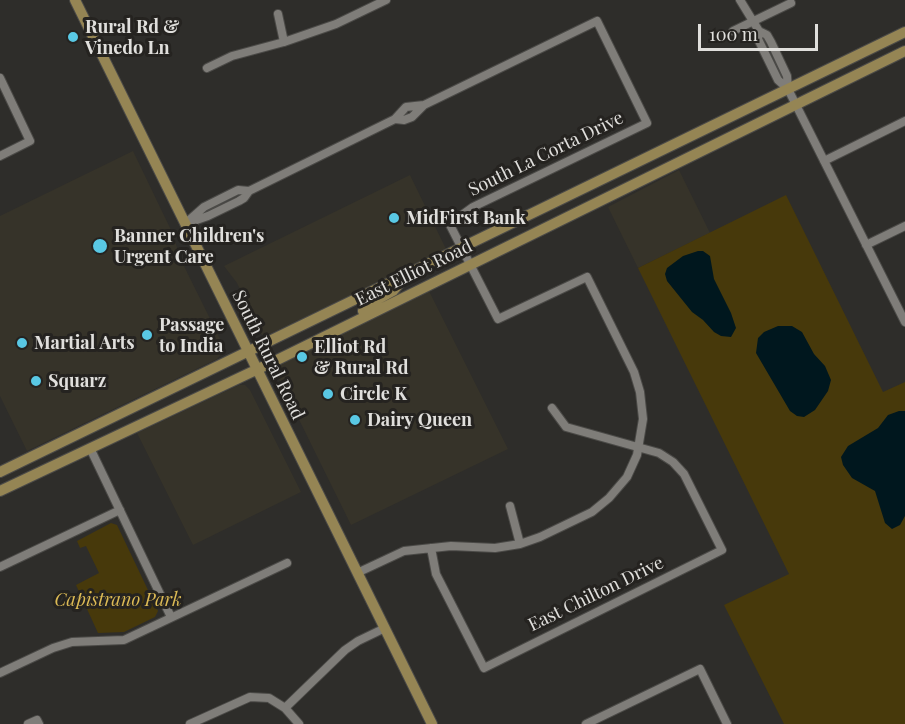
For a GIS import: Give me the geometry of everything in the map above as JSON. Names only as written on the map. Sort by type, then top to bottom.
[{"type":"main road","name":"South Rural Road","points":[[75,0],[432,724]]},
{"type":"main road","name":"East Elliot Road","points":[[0,472],[463,249],[905,32]]},
{"type":"main road","name":"East Elliot Road","points":[[0,491],[256,369],[905,51]]},
{"type":"main road","points":[[705,130],[712,146]]},
{"type":"main road","points":[[365,315],[363,311],[366,306],[393,291],[406,276]]},
{"type":"street","points":[[207,68],[232,56],[284,42],[336,24],[386,0]]},
{"type":"street","points":[[740,0],[759,31],[758,39],[778,80],[788,89]]},
{"type":"street","points":[[733,31],[790,3]]},
{"type":"street","points":[[278,14],[284,42]]},
{"type":"street","name":"South La Corta Drive","points":[[185,224],[204,207],[238,190],[249,191],[396,119],[404,120],[412,117],[424,105],[597,21],[647,123],[473,207],[452,221],[463,249]]},
{"type":"street","points":[[759,31],[767,35],[775,50],[788,76],[788,89],[795,105],[905,322]]},
{"type":"street","points":[[766,54],[775,50]]},
{"type":"street","points":[[0,78],[30,141],[0,156]]},
{"type":"street","points":[[824,161],[905,121]]},
{"type":"street","points":[[866,245],[905,226]]},
{"type":"street","points":[[357,573],[404,551],[451,546],[495,548],[520,544],[540,537],[592,512],[609,498],[627,477],[637,455],[643,419],[640,392],[634,372],[587,277],[498,320],[463,249]]},
{"type":"street","points":[[552,408],[566,427],[639,447]]},
{"type":"street","name":"East Chilton Drive","points":[[431,548],[436,574],[484,668],[722,550],[684,474],[673,462],[659,453],[639,447]]},
{"type":"street","points":[[90,448],[171,617]]},
{"type":"street","points":[[510,506],[520,544]]},
{"type":"street","points":[[0,567],[120,510]]},
{"type":"street","points":[[0,673],[53,648],[72,642],[124,640],[286,563]]},
{"type":"street","points":[[285,708],[345,650],[385,628]]},
{"type":"street","points":[[586,724],[700,669],[727,724]]},
{"type":"street","points":[[190,724],[250,697],[269,698],[285,708],[299,724]]},
{"type":"street","points":[[28,724],[37,720],[39,724]]},
{"type":"shaded area","points":[[133,151],[171,230],[182,262],[222,343],[222,353],[217,359],[27,451],[0,396],[0,216]]},
{"type":"shaded area","points":[[679,170],[710,233],[638,268],[608,207]]},
{"type":"shaded area","points":[[410,175],[446,249],[272,333],[263,335],[255,331],[250,310],[237,283],[224,266]]},
{"type":"shaded area","points":[[429,291],[508,449],[351,525],[278,377],[278,367]]},
{"type":"shaded area","points":[[239,385],[245,385],[250,390],[301,492],[193,545],[137,433]]},
{"type":"green space","points":[[786,195],[883,392],[905,382],[905,724],[784,724],[724,605],[789,574],[638,268]]},
{"type":"green space","name":"Capistrano Park","points":[[111,523],[117,525],[158,611],[155,617],[124,632],[98,633],[76,585],[99,573],[86,546],[80,548],[77,541]]},
{"type":"water","points":[[703,251],[710,256],[714,279],[736,328],[731,337],[721,336],[714,332],[692,312],[667,281],[665,274],[667,268],[683,256]]},
{"type":"water","points":[[778,326],[792,326],[802,332],[814,354],[825,366],[831,380],[828,391],[815,410],[804,417],[797,416],[790,411],[756,353],[758,338],[764,332]]},
{"type":"water","points":[[905,411],[905,516],[900,525],[892,529],[885,523],[875,491],[852,478],[843,465],[841,457],[848,446],[878,428],[888,415]]},
{"type":"place","name":"Rural Rd & Vinedo Ln","points":[[73,37]]},
{"type":"place","name":"MidFirst Bank","points":[[394,218]]},
{"type":"place","name":"Banner Children's Urgent Care","points":[[100,246]]},
{"type":"place","name":"Passage to India","points":[[147,335]]},
{"type":"place","name":"Martial Arts","points":[[22,343]]},
{"type":"place","name":"Elliot Rd & Rural Rd","points":[[302,357]]},
{"type":"place","name":"Squarz","points":[[36,381]]},
{"type":"place","name":"Circle K","points":[[328,394]]},
{"type":"place","name":"Dairy Queen","points":[[355,420]]}]
